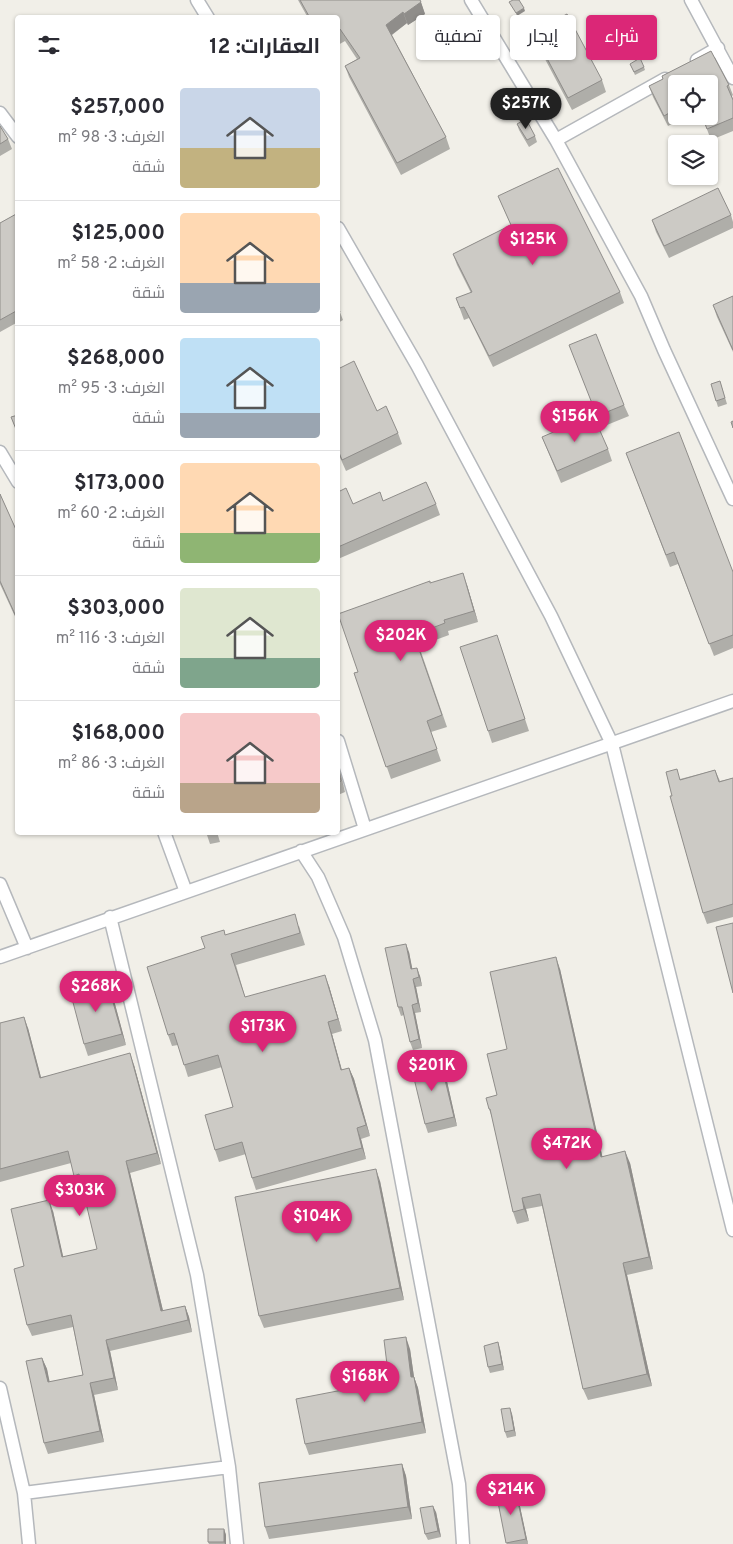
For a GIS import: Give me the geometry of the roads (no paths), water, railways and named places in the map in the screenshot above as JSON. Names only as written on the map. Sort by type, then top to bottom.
[{"type":"street","points":[[197,0],[206,15]]},
{"type":"street","points":[[471,0],[556,140],[641,296],[667,358],[733,499]]},
{"type":"street","points":[[691,0],[733,78]]},
{"type":"street","points":[[556,140],[718,48]]},
{"type":"street","points":[[0,113],[15,133]]},
{"type":"street","points":[[340,231],[417,365],[551,616],[612,744],[733,1230]]},
{"type":"street","points":[[0,452],[15,477]]},
{"type":"street","points":[[0,957],[733,701]]},
{"type":"street","points":[[340,748],[365,829]]},
{"type":"street","points":[[165,835],[186,892]]},
{"type":"street","points":[[301,851],[318,877],[344,937],[375,1040],[458,1484],[463,1544]]},
{"type":"street","points":[[0,884],[27,948]]},
{"type":"street","points":[[110,917],[197,1275],[229,1467],[237,1544]]},
{"type":"street","points":[[0,1388],[24,1493],[29,1544]]},
{"type":"street","points":[[24,1493],[229,1467]]}]
